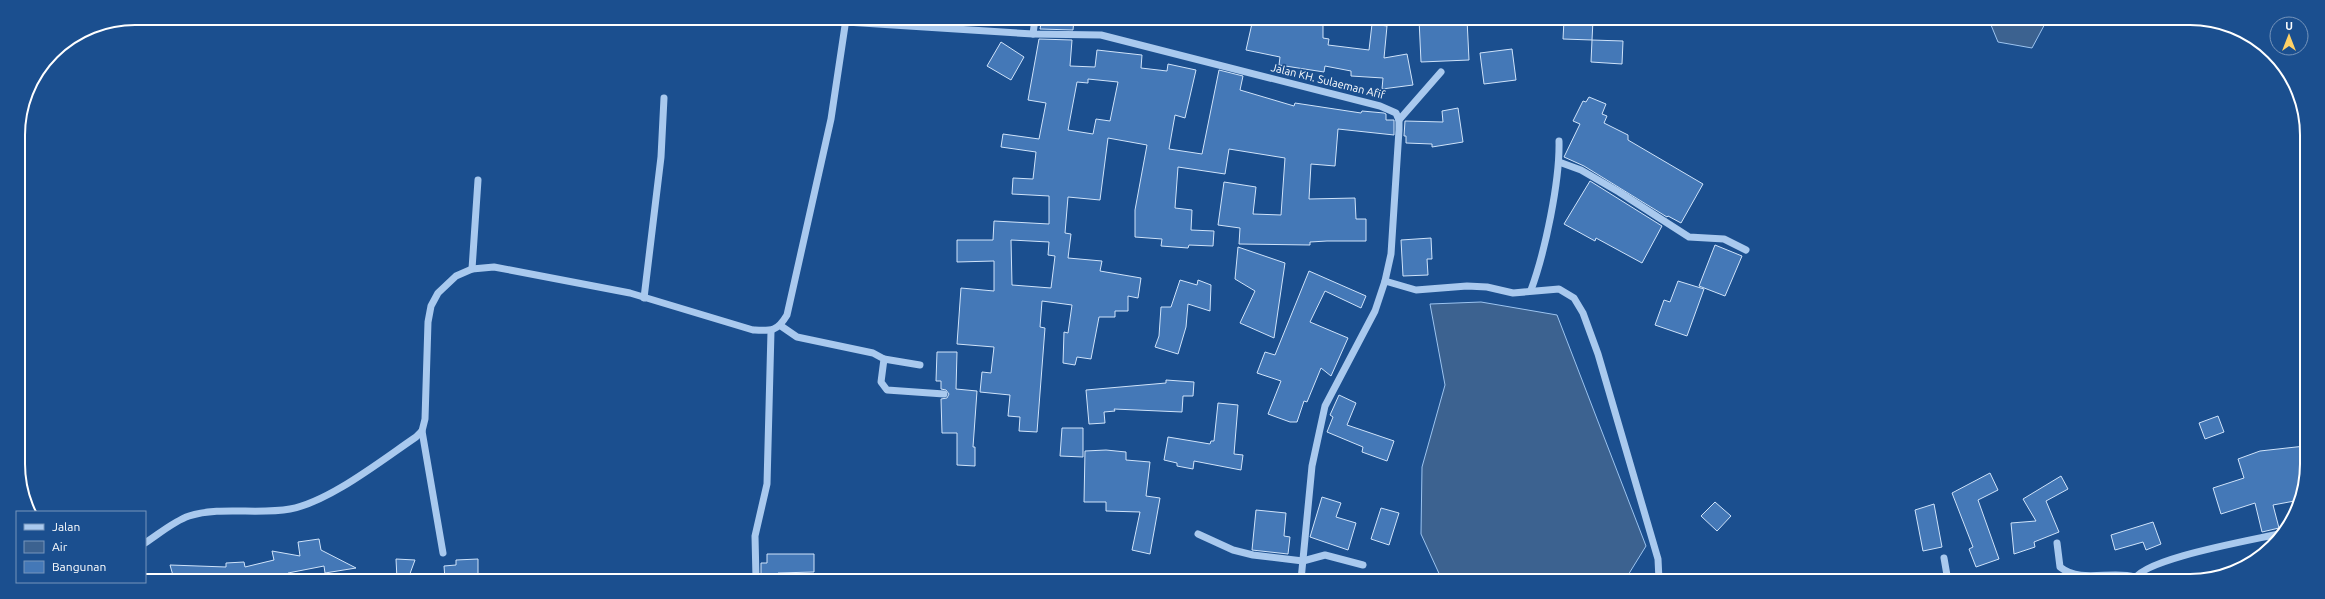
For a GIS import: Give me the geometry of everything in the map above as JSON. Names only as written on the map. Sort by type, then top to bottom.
[{"type":"street","points":[[443,553],[422,431],[425,419],[428,322],[430,306],[438,293],[456,276],[472,269],[494,268],[583,283],[644,298],[753,330],[771,331],[781,326],[787,315],[831,119],[845,25]]},
{"type":"street","name":"Jalan KH. Sulaeman Afif","points":[[913,25],[1033,34],[1101,35],[1390,108],[1396,113],[1399,120]]},
{"type":"street","points":[[1033,34],[1034,25]]},
{"type":"street","points":[[1302,574],[1312,466],[1325,406],[1375,311],[1385,281],[1391,254],[1399,120],[1441,72]]},
{"type":"street","points":[[644,298],[661,157],[664,98]]},
{"type":"street","points":[[1531,290],[1548,226],[1559,162],[1559,141]]},
{"type":"street","points":[[1559,162],[1581,170],[1625,195],[1689,237],[1724,239],[1746,250]]},
{"type":"street","points":[[472,269],[478,180]]},
{"type":"street","points":[[1385,281],[1416,290],[1467,286],[1487,287],[1513,293],[1531,290],[1559,289],[1574,298],[1583,313],[1598,354],[1644,508],[1658,559],[1659,574]]},
{"type":"street","points":[[781,326],[797,337],[873,353],[884,359],[920,365]]},
{"type":"street","points":[[756,574],[755,536],[767,484],[771,331]]},
{"type":"street","points":[[884,359],[881,382],[887,390],[944,394]]},
{"type":"street","points":[[146,542],[189,516],[208,513],[290,509],[308,504],[353,479],[416,437],[422,431]]},
{"type":"street","points":[[1198,534],[1240,552],[1303,562],[1325,555],[1363,565]]},
{"type":"street","points":[[2140,574],[2149,566],[2178,556],[2274,535]]},
{"type":"street","points":[[2057,543],[2060,567],[2064,570],[2079,574]]},
{"type":"street","points":[[1944,558],[1947,574]]},
{"type":"water","points":[[1991,25],[2044,25],[2032,48],[1998,42]]},
{"type":"water","points":[[1481,302],[1557,315],[1646,546],[1629,574],[1439,574],[1421,534],[1422,467],[1445,385],[1430,304]]},
{"type":"building","points":[[1041,25],[1073,25],[1073,30],[1040,29]]},
{"type":"building","points":[[1252,25],[1323,25],[1323,38],[1329,39],[1328,45],[1369,50],[1372,25],[1387,26],[1384,58],[1407,54],[1413,85],[1382,89],[1383,78],[1351,76],[1351,71],[1325,66],[1324,72],[1279,65],[1280,57],[1246,50]]},
{"type":"building","points":[[1419,25],[1467,25],[1469,60],[1421,62]]},
{"type":"building","points":[[1564,25],[1593,25],[1592,40],[1563,39]]},
{"type":"building","points":[[1039,39],[1072,40],[1070,66],[1095,67],[1097,50],[1142,55],[1141,68],[1167,71],[1168,64],[1196,70],[1185,118],[1175,115],[1169,149],[1202,154],[1219,70],[1243,76],[1240,90],[1294,106],[1295,103],[1361,113],[1362,111],[1384,113],[1386,114],[1386,120],[1394,120],[1394,135],[1338,129],[1335,166],[1311,164],[1309,199],[1355,198],[1356,219],[1366,219],[1366,241],[1310,242],[1310,245],[1239,244],[1240,228],[1218,225],[1224,182],[1256,187],[1253,214],[1281,215],[1285,158],[1229,149],[1225,174],[1178,167],[1175,208],[1192,210],[1191,230],[1214,231],[1213,246],[1189,245],[1188,248],[1161,246],[1162,239],[1135,237],[1135,210],[1147,145],[1108,138],[1100,200],[1068,197],[1065,233],[1071,234],[1068,258],[1102,261],[1100,271],[1141,278],[1138,298],[1128,296],[1128,311],[1115,311],[1115,317],[1099,317],[1091,359],[1077,357],[1075,365],[1063,363],[1064,332],[1068,333],[1072,305],[1042,301],[1040,327],[1045,328],[1037,432],[1019,431],[1020,417],[1008,416],[1010,395],[980,392],[982,372],[991,373],[994,347],[957,344],[961,288],[994,291],[994,261],[957,262],[957,240],[993,240],[994,221],[1049,224],[1049,196],[1012,194],[1013,178],[1033,179],[1036,152],[1001,147],[1003,134],[1039,139],[1046,103],[1028,100]],"holes":[[[1088,79],[1118,82],[1110,121],[1096,119],[1093,134],[1068,130],[1077,82],[1088,83]],[[1011,240],[1049,242],[1048,255],[1055,256],[1051,288],[1012,285]]]},
{"type":"building","points":[[1592,40],[1623,41],[1622,64],[1591,62]]},
{"type":"building","points":[[1001,42],[1024,57],[1011,80],[987,66]]},
{"type":"building","points":[[1512,49],[1516,80],[1484,84],[1480,53]]},
{"type":"building","points":[[1589,97],[1606,104],[1602,114],[1607,116],[1604,123],[1628,135],[1628,140],[1703,184],[1681,223],[1668,216],[1667,217],[1584,166],[1564,157],[1580,124],[1573,121],[1583,101],[1586,102]]},
{"type":"building","points":[[1458,108],[1463,142],[1432,147],[1432,144],[1406,143],[1406,136],[1404,136],[1405,121],[1443,122],[1442,111]]},
{"type":"building","points":[[1590,181],[1662,226],[1642,263],[1596,238],[1595,241],[1564,224]]},
{"type":"building","points":[[1431,238],[1432,259],[1427,259],[1428,275],[1403,276],[1401,240]]},
{"type":"building","points":[[1715,245],[1742,256],[1725,296],[1699,286]]},
{"type":"building","points":[[1238,247],[1285,263],[1274,338],[1240,323],[1255,291],[1235,279]]},
{"type":"building","points":[[1309,271],[1366,296],[1361,308],[1325,291],[1310,322],[1348,338],[1331,376],[1321,368],[1307,402],[1304,401],[1297,422],[1290,422],[1268,414],[1281,381],[1257,373],[1265,352],[1275,355]]},
{"type":"building","points":[[1180,280],[1197,285],[1198,280],[1211,285],[1210,311],[1188,304],[1186,327],[1178,354],[1155,347],[1159,336],[1161,307],[1171,307]]},
{"type":"building","points":[[1678,281],[1704,289],[1687,336],[1655,325],[1664,300],[1670,302]]},
{"type":"building","points":[[937,352],[957,352],[956,389],[977,391],[973,447],[975,447],[975,466],[957,465],[957,433],[942,433],[941,399],[947,398],[949,394],[946,390],[941,389],[941,381],[936,381]]},
{"type":"building","points":[[1166,380],[1194,382],[1193,396],[1183,396],[1182,412],[1114,409],[1115,411],[1104,412],[1105,423],[1089,424],[1086,390],[1166,383]]},
{"type":"building","points":[[1339,395],[1356,403],[1347,425],[1394,441],[1387,461],[1362,452],[1363,447],[1327,432],[1333,417],[1330,415]]},
{"type":"building","points":[[1218,403],[1238,405],[1234,454],[1243,455],[1241,470],[1194,461],[1193,469],[1177,466],[1177,463],[1164,460],[1168,437],[1210,444],[1211,441],[1214,441]]},
{"type":"building","points":[[2218,416],[2224,432],[2205,439],[2199,423]]},
{"type":"building","points":[[1062,428],[1083,428],[1083,457],[1060,456]]},
{"type":"building","points":[[2300,447],[2300,471],[2298,486],[2293,501],[2273,505],[2279,528],[2262,532],[2255,503],[2221,514],[2213,488],[2244,478],[2238,459],[2260,451]]},
{"type":"building","points":[[1106,450],[1126,452],[1126,460],[1150,462],[1146,496],[1160,498],[1150,554],[1132,550],[1140,512],[1106,511],[1106,502],[1084,502],[1085,451]]},
{"type":"building","points":[[1990,473],[1998,490],[1978,500],[1999,559],[1976,567],[1969,549],[1973,547],[1952,493]]},
{"type":"building","points":[[2061,476],[2068,489],[2046,501],[2059,532],[2034,542],[2035,547],[2014,554],[2011,523],[2036,521],[2023,499]]},
{"type":"building","points":[[1322,497],[1341,503],[1336,517],[1356,523],[1348,550],[1310,537]]},
{"type":"building","points":[[1715,502],[1731,516],[1717,531],[1701,516]]},
{"type":"building","points":[[1934,504],[1942,547],[1923,551],[1915,510]]},
{"type":"building","points":[[1381,508],[1399,513],[1389,545],[1371,539]]},
{"type":"building","points":[[1256,510],[1286,513],[1284,536],[1290,537],[1288,554],[1252,550]]},
{"type":"building","points":[[2153,522],[2161,544],[2146,550],[2143,542],[2115,550],[2111,535]]},
{"type":"building","points":[[319,539],[321,550],[356,568],[325,573],[324,566],[288,574],[173,574],[170,565],[226,567],[226,563],[244,562],[245,567],[274,560],[272,551],[300,556],[298,542]]},
{"type":"building","points":[[767,554],[814,554],[814,572],[761,574],[761,563],[767,563]]},
{"type":"building","points":[[396,559],[415,560],[410,574],[397,574]]},
{"type":"building","points":[[478,559],[478,574],[445,574],[444,566],[456,565],[456,560]]}]
